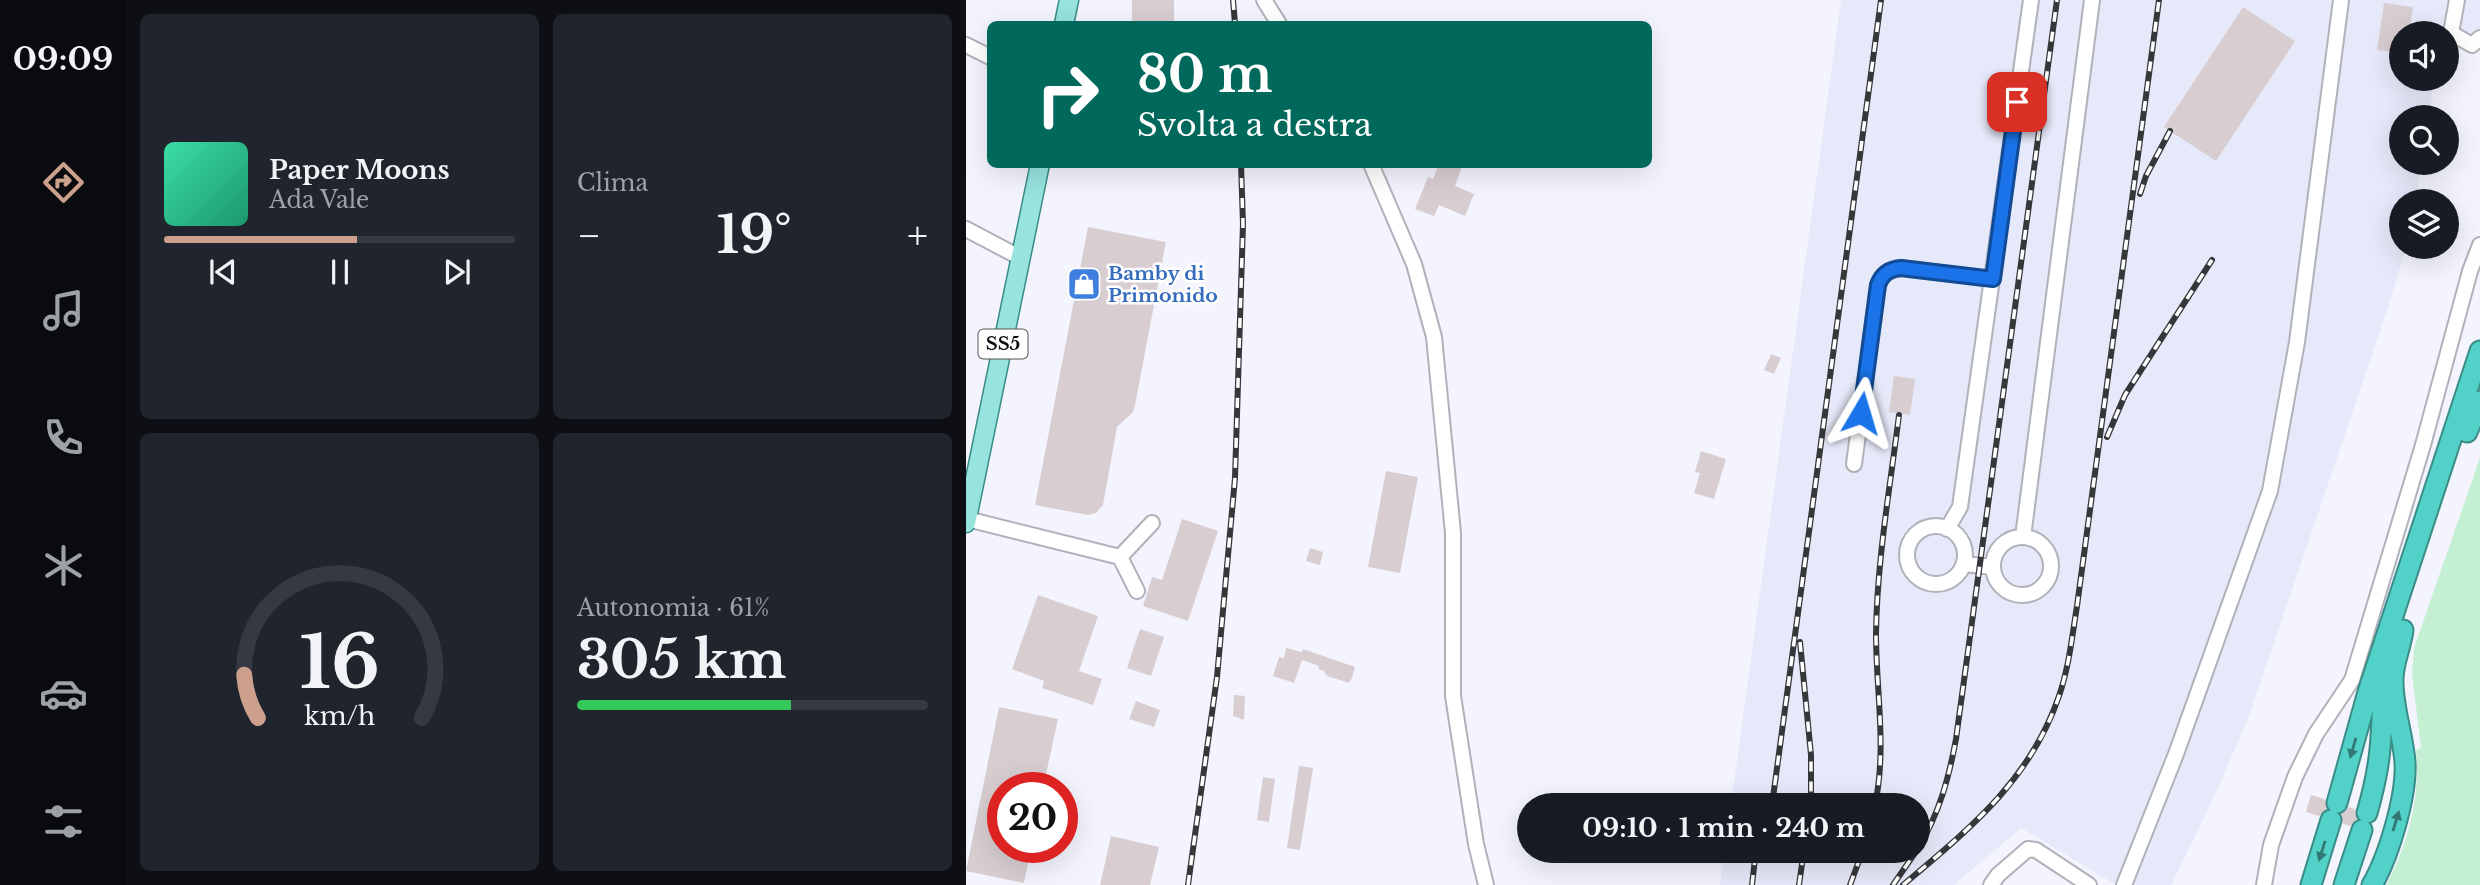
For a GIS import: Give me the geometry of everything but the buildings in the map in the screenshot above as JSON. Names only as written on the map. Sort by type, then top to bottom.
[{"type":"highway","points":[[2311,885],[2368,692],[2480,355]]},
{"type":"highway","points":[[2372,885],[2389,842],[2405,781],[2403,746],[2393,679],[2403,630],[2480,401]]},
{"type":"highway","points":[[2344,885],[2375,783],[2386,674],[2396,641],[2403,630]]},
{"type":"main road","points":[[1066,21],[1069,0]]},
{"type":"main road","name":"SS5","points":[[966,522],[1039,168]]},
{"type":"street","points":[[1264,0],[1277,21]]},
{"type":"street","points":[[1947,528],[1960,508],[2031,0]]},
{"type":"street","points":[[2023,537],[2092,0]]},
{"type":"street","points":[[2124,885],[2176,754],[2270,491],[2297,342],[2341,0]]},
{"type":"street","points":[[2456,0],[2451,33],[2472,46],[2480,38]]},
{"type":"street","points":[[966,45],[987,56]]},
{"type":"street","points":[[1373,168],[1414,264],[1434,337],[1454,534],[1452,696],[1476,844],[1486,885]]},
{"type":"street","points":[[966,229],[1021,258]]},
{"type":"street","points":[[2264,885],[2271,845],[2295,777],[2316,734],[2352,680],[2423,445],[2470,271],[2480,245]]},
{"type":"street","points":[[1854,464],[1878,285],[1883,274],[1901,268],[1993,279]]},
{"type":"street","points":[[966,522],[1119,557],[1137,591]]},
{"type":"street","points":[[1119,557],[1152,523]]},
{"type":"street","points":[[1929,527],[1947,528],[1960,539],[1964,547],[1964,564],[1953,579],[1936,585],[1918,579],[1908,564],[1909,545],[1913,537],[1929,527]]},
{"type":"street","points":[[2023,537],[2033,539],[2047,551],[2051,570],[2042,586],[2025,595],[2007,591],[1994,576],[1993,567],[1998,548],[2014,538],[2023,537]]},
{"type":"street","points":[[1964,564],[1993,567]]},
{"type":"street","points":[[1991,885],[1998,875],[2028,849],[2036,850],[2089,885]]},
{"type":"shaded area","points":[[1841,0],[2480,0],[2480,47],[2469,51],[2459,48],[2459,21],[2389,21],[2389,91],[2432,91],[2431,105],[2389,105],[2389,175],[2420,175],[2418,189],[2389,189],[2389,259],[2402,259],[2249,716],[2215,795],[2171,885],[2116,885],[2021,828],[1954,885],[1720,885],[1723,863],[1930,863],[1930,793],[1733,793]]},
{"type":"green space","points":[[2480,458],[2480,885],[2386,885],[2401,853],[2415,802],[2416,750],[2421,748],[2412,673],[2414,648]]},
{"type":"railway","points":[[1233,0],[1235,21]]},
{"type":"railway","points":[[1774,793],[1881,0]]},
{"type":"railway","points":[[1930,826],[1942,795],[1956,739],[2057,0]]},
{"type":"railway","points":[[1903,885],[1974,823],[2014,778],[2032,754],[2059,696],[2070,652],[2077,606],[2159,0]]},
{"type":"railway","points":[[2140,194],[2146,176],[2170,131]]},
{"type":"railway","points":[[1188,885],[1217,677],[1235,478],[1243,224],[1241,168]]},
{"type":"railway","points":[[2107,437],[2125,395],[2212,260]]},
{"type":"railway","points":[[1877,793],[1881,741],[1876,655],[1877,606],[1881,551],[1899,415]]},
{"type":"railway","points":[[1800,642],[1811,755],[1811,793]]},
{"type":"railway","points":[[1752,885],[1755,863]]},
{"type":"railway","points":[[1799,885],[1802,863]]},
{"type":"railway","points":[[1850,885],[1858,863]]},
{"type":"railway","points":[[1893,885],[1908,863]]},
{"type":"place","name":"Bamby di Primonido","points":[[1084,284]]},
{"type":"route","points":[[1861,413],[1878,285],[1883,274],[1901,268],[1993,279],[2017,102]]}]
